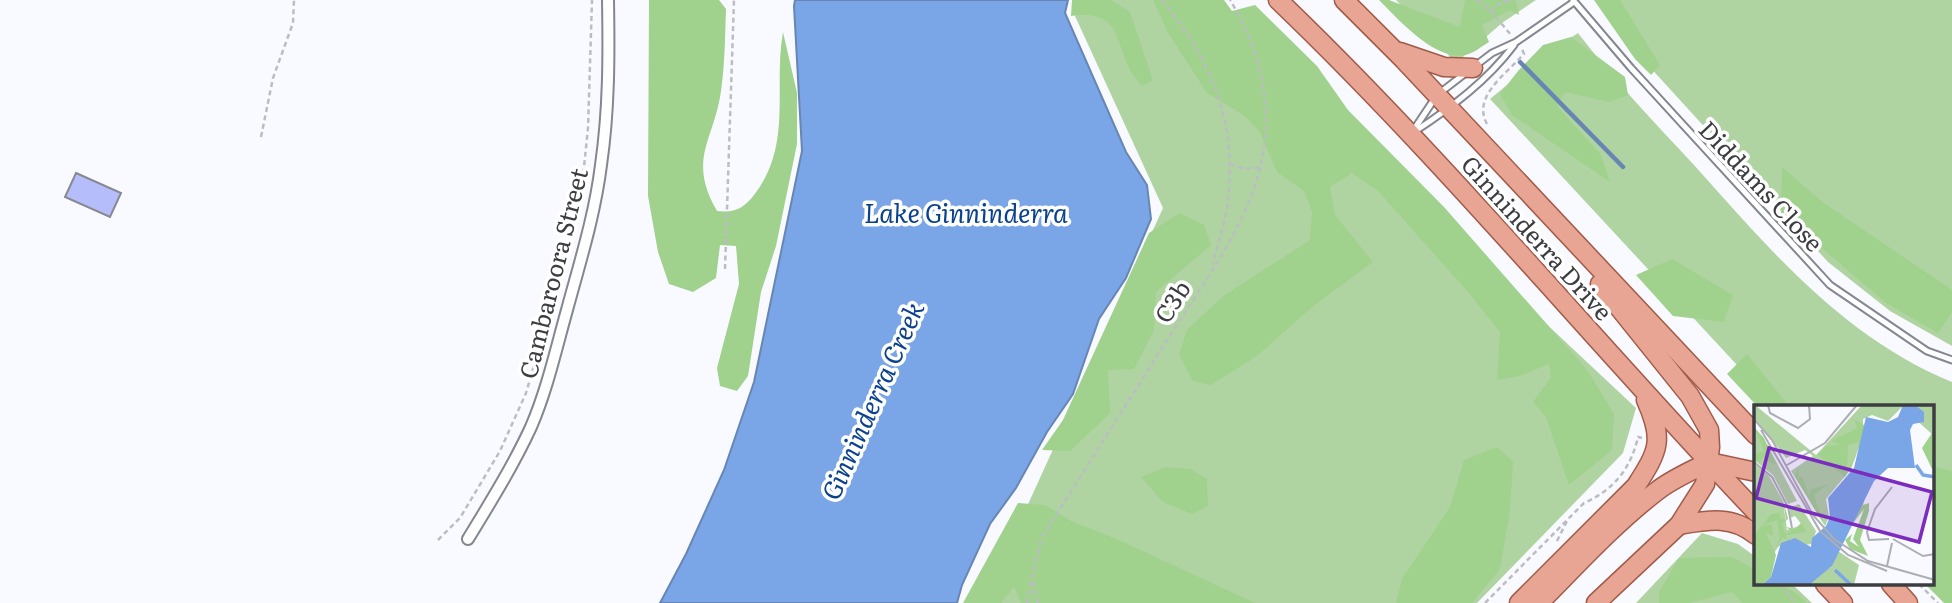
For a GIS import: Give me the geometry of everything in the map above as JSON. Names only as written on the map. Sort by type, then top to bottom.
[{"type":"main road","name":"Ginninderra Drive","points":[[1278,0],[1411,133],[1754,510]]},
{"type":"main road","name":"Ginninderra Drive","points":[[1344,0],[1396,51],[1754,433]]},
{"type":"main road","points":[[1396,51],[1444,66],[1473,68]]},
{"type":"main road","points":[[1541,206],[1690,396],[1709,430],[1709,462],[1705,484],[1679,525],[1596,603]]},
{"type":"main road","points":[[1519,603],[1636,486],[1646,471],[1655,454],[1658,435],[1640,386]]},
{"type":"main road","points":[[1539,603],[1609,533],[1676,478],[1709,462],[1754,472]]},
{"type":"main road","points":[[1679,525],[1726,520],[1744,525],[1754,533]]},
{"type":"main road","points":[[1893,586],[1908,603]]},
{"type":"street","name":"Cambaroora Street","points":[[468,539],[501,483],[541,402],[587,235],[606,132],[608,0]]},
{"type":"lane","name":"Diddams Close","points":[[1411,133],[1437,95],[1492,53],[1517,42],[1573,1],[1752,202],[1830,285],[1927,351],[1952,360]]},
{"type":"lane","name":"Diddams Close","points":[[1411,133],[1450,109],[1501,63],[1517,42]]},
{"type":"path","points":[[261,137],[273,78],[293,23],[294,0]]},
{"type":"path","points":[[438,540],[467,508],[500,451],[526,393],[539,349],[572,228],[584,167],[588,128],[592,0]]},
{"type":"path","points":[[725,269],[734,0]]},
{"type":"path","points":[[1162,0],[1186,29],[1206,62],[1219,97],[1228,135],[1230,164],[1227,211],[1210,272]]},
{"type":"path","name":"C3b","points":[[1038,603],[1032,576],[1042,537],[1210,272],[1245,210],[1260,168],[1266,113],[1263,80],[1254,48],[1230,0]]},
{"type":"path","points":[[1477,0],[1490,10],[1524,54],[1483,103],[1483,116],[1490,128]]},
{"type":"path","points":[[1490,10],[1502,2],[1514,0]]},
{"type":"path","points":[[1230,164],[1244,169],[1260,168]]},
{"type":"path","points":[[1485,603],[1584,503],[1608,490],[1620,478],[1631,459],[1638,437]]},
{"type":"path","points":[[1027,603],[1032,576]]},
{"type":"path","points":[[1782,586],[1795,603]]},
{"type":"path","points":[[1921,586],[1938,603]]},
{"type":"green space","points":[[649,0],[719,0],[726,9],[721,91],[703,163],[708,193],[717,211],[738,209],[747,203],[766,176],[774,156],[778,136],[783,32],[797,93],[797,144],[776,246],[761,292],[748,376],[737,391],[720,386],[717,368],[739,284],[736,246],[720,245],[716,278],[693,292],[669,284],[658,252],[648,196]]},
{"type":"green space","points":[[1072,0],[1111,0],[1130,12],[1153,81],[1142,86],[1136,79],[1112,27],[1106,21],[1086,15],[1071,16]]},
{"type":"green space","points":[[1078,0],[1201,0],[1636,408],[1623,453],[1477,603],[983,603],[1163,208],[1075,16]]},
{"type":"green space","points":[[1153,0],[1224,0],[1232,11],[1255,5],[1317,66],[1348,110],[1444,207],[1588,371],[1614,414],[1612,450],[1569,485],[1546,417],[1533,402],[1551,377],[1549,364],[1520,376],[1497,380],[1500,332],[1378,191],[1352,173],[1330,187],[1335,215],[1373,262],[1312,307],[1257,356],[1211,385],[1193,381],[1179,354],[1187,330],[1223,296],[1310,240],[1312,212],[1304,191],[1277,172],[1260,132],[1245,116],[1207,93],[1167,31]]},
{"type":"green space","points":[[1379,0],[1389,0],[1460,27],[1465,0],[1516,0],[1519,15],[1510,10],[1482,25],[1489,42],[1474,52],[1454,55],[1430,46]]},
{"type":"green space","points":[[1396,0],[1536,0],[1502,23],[1456,63]]},
{"type":"green space","points":[[1594,0],[1620,0],[1660,65],[1651,75],[1635,59]]},
{"type":"green space","points":[[1597,0],[1952,0],[1952,346],[1890,311],[1828,262],[1636,52]]},
{"type":"green space","points":[[1578,33],[1605,67],[1751,229],[1811,289],[1877,341],[1913,364],[1952,382],[1952,596],[1934,576],[1934,405],[1774,405],[1490,99],[1541,57]]},
{"type":"green space","points":[[1571,37],[1625,77],[1628,95],[1609,102],[1565,92],[1557,106],[1601,155],[1610,182],[1512,115],[1500,94],[1543,45]]},
{"type":"green space","points":[[1782,167],[1821,201],[1952,290],[1952,312],[1938,333],[1886,303],[1781,213]]},
{"type":"green space","points":[[1179,213],[1204,225],[1211,245],[1156,292],[1154,330],[1134,369],[1108,370],[1110,413],[1070,451],[1042,450],[1063,420],[1149,233]]},
{"type":"green space","points":[[1672,259],[1733,295],[1724,322],[1673,316],[1636,275]]},
{"type":"green space","points":[[1747,354],[1788,405],[1756,405],[1727,374]]},
{"type":"green space","points":[[1497,447],[1513,462],[1510,511],[1500,569],[1472,603],[1396,603],[1402,579],[1450,507],[1464,460]]},
{"type":"green space","points":[[1934,466],[1952,471],[1952,603],[1944,603],[1927,586],[1934,586]]},
{"type":"green space","points":[[1166,467],[1190,469],[1207,479],[1208,506],[1192,514],[1163,502],[1141,477]]},
{"type":"green space","points":[[1018,503],[1045,505],[1071,521],[1119,540],[1255,603],[1021,603],[1014,587],[1001,603],[963,603]]},
{"type":"green space","points":[[1702,533],[1738,544],[1754,556],[1754,586],[1794,586],[1812,603],[1636,603]]},
{"type":"green space","points":[[1732,557],[1754,569],[1754,586],[1784,587],[1795,592],[1807,603],[1743,603],[1732,592],[1689,603],[1659,603],[1659,592],[1679,558]]},
{"type":"water","name":"Lake Ginninderra","points":[[795,0],[1068,0],[1065,13],[1126,152],[1147,185],[1151,219],[1126,278],[1099,319],[1073,394],[1047,432],[1016,488],[990,524],[962,585],[957,603],[660,603],[686,554],[724,470],[754,382],[802,151]]},
{"type":"building","points":[[76,173],[121,193],[110,217],[65,197]]},
{"type":"waterway","points":[[1520,62],[1623,167]]},
{"type":"water label","name":"Ginninderra Creek","points":[[871,400]]}]
